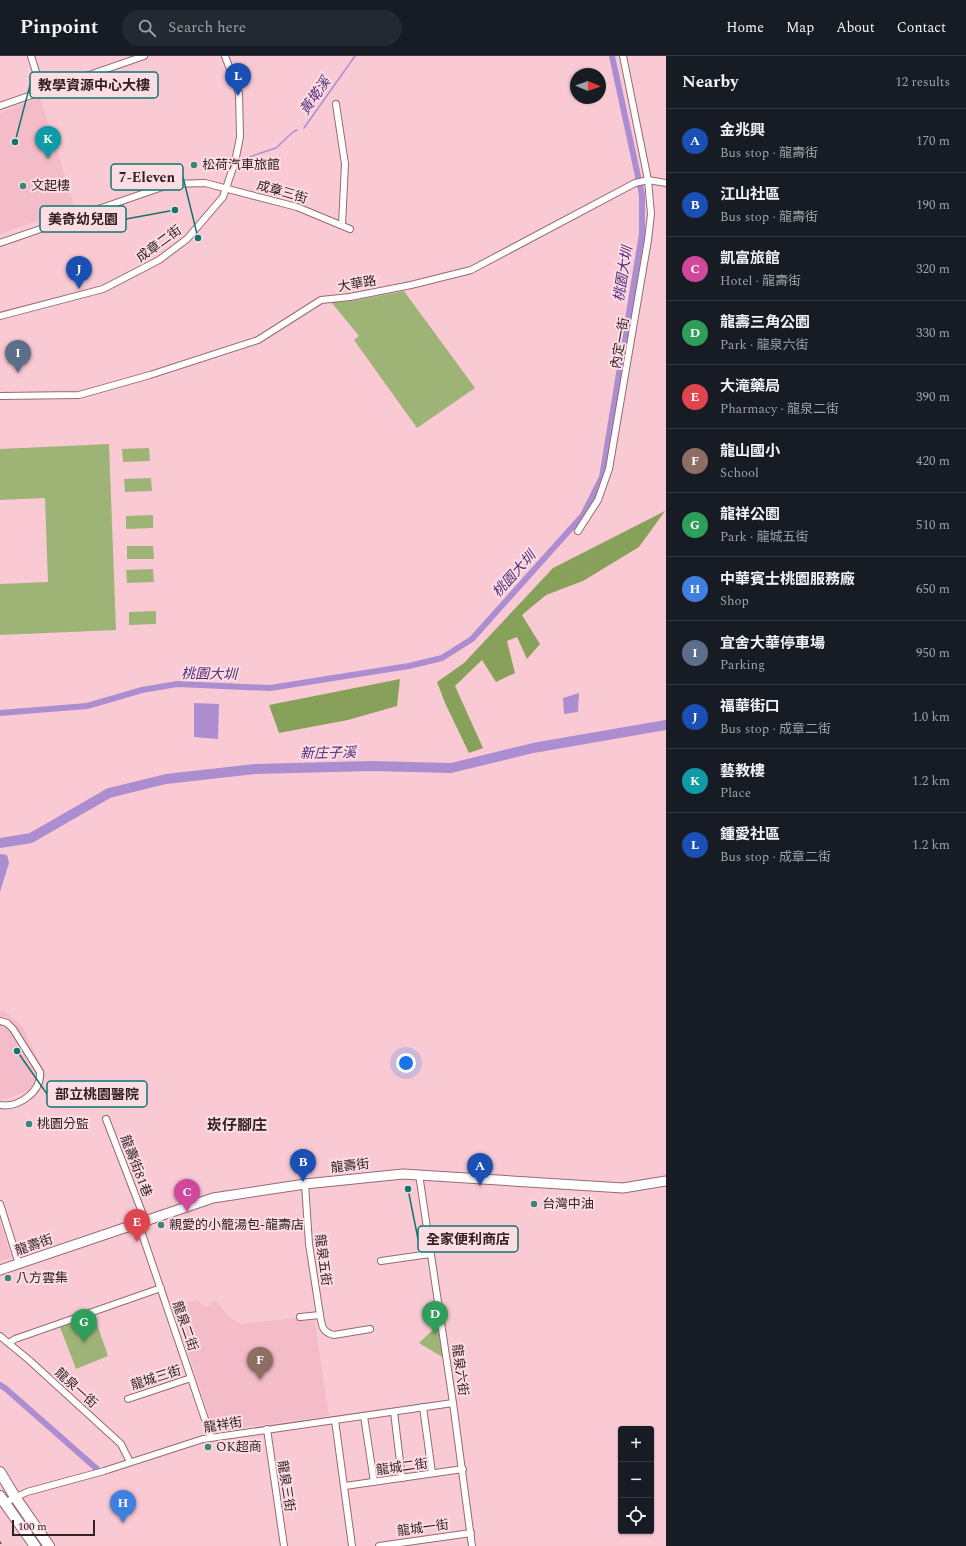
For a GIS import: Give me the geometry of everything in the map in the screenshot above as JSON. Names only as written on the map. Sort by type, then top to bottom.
[{"type":"main road","points":[[0,1472],[15,1497],[49,1546]]},
{"type":"main road","points":[[2,1500],[35,1546]]},
{"type":"street","points":[[31,56],[42,91]]},
{"type":"street","points":[[0,106],[144,56]]},
{"type":"street","name":"成章二街","points":[[0,316],[103,289],[149,266],[187,239],[222,197],[227,188],[236,162],[240,137],[239,93],[224,56]]},
{"type":"street","name":"內定一街","points":[[578,532],[598,500],[609,469],[648,240],[651,214],[648,180],[623,56]]},
{"type":"street","points":[[336,104],[345,164],[342,225]]},
{"type":"street","points":[[648,180],[666,183]]},
{"type":"street","name":"大華路","points":[[0,396],[79,395],[150,375],[258,340],[321,300],[350,297],[411,285],[471,270],[635,183],[648,180]]},
{"type":"street","name":"成章三街","points":[[0,243],[171,184],[206,183],[227,188],[298,207],[350,229]]},
{"type":"street","points":[[0,1021],[7,1023],[13,1029],[40,1072],[41,1078],[39,1085],[27,1098],[6,1106],[0,1105]]},
{"type":"street","name":"龍壽街81巷","points":[[106,1119],[142,1221]]},
{"type":"street","name":"龍壽街","points":[[0,1270],[213,1198],[305,1184],[403,1174],[623,1188],[666,1181]]},
{"type":"street","name":"龍泉六街","points":[[419,1174],[463,1469],[472,1546]]},
{"type":"street","name":"龍泉五街","points":[[305,1184],[309,1244],[322,1328],[328,1334],[334,1335],[370,1330]]},
{"type":"street","points":[[0,1204],[19,1264]]},
{"type":"street","name":"龍泉二街","points":[[142,1221],[161,1288],[211,1437]]},
{"type":"street","points":[[381,1262],[430,1254]]},
{"type":"street","points":[[9,1343],[15,1339],[161,1288]]},
{"type":"street","points":[[300,1317],[320,1315]]},
{"type":"street","name":"龍泉一街","points":[[0,1336],[121,1444],[130,1462]]},
{"type":"street","name":"龍城三街","points":[[128,1399],[191,1378]]},
{"type":"street","name":"龍祥街","points":[[2,1500],[104,1471],[211,1437],[453,1403]]},
{"type":"street","points":[[423,1408],[432,1473]]},
{"type":"street","points":[[394,1412],[402,1478]]},
{"type":"street","points":[[364,1416],[374,1482]]},
{"type":"street","points":[[335,1420],[352,1546]]},
{"type":"street","name":"龍泉三街","points":[[267,1429],[284,1546]]},
{"type":"street","name":"龍城二街","points":[[344,1486],[463,1469]]},
{"type":"street","name":"龍城一街","points":[[379,1546],[471,1533]]},
{"type":"shaded area","points":[[40,97],[75,208],[0,234],[0,113]]},
{"type":"shaded area","points":[[579,693],[578,712],[564,714],[563,698]]},
{"type":"shaded area","points":[[194,703],[219,704],[218,739],[194,737]]},
{"type":"shaded area","points":[[0,854],[7,855],[9,863],[0,892]]},
{"type":"shaded area","points":[[0,1011],[4,1011],[22,1026],[47,1076],[30,1089],[7,1099],[0,1100]]},
{"type":"shaded area","points":[[0,1222],[11,1257],[0,1261]]},
{"type":"shaded area","points":[[197,1300],[206,1308],[214,1300],[231,1318],[240,1324],[314,1316],[329,1416],[214,1431],[171,1301],[184,1303]]},
{"type":"green space","points":[[404,291],[475,388],[417,428],[354,340],[359,336],[331,302],[352,301]]},
{"type":"green space","points":[[109,444],[116,630],[0,635],[0,584],[48,582],[45,498],[0,500],[0,449]]},
{"type":"green space","points":[[149,448],[150,461],[123,462],[122,449]]},
{"type":"green space","points":[[151,478],[152,491],[125,492],[124,479]]},
{"type":"green space","points":[[665,511],[639,547],[583,581],[546,595],[522,615],[540,644],[527,659],[517,637],[507,641],[515,673],[496,682],[482,660],[455,686],[483,748],[469,753],[445,703],[437,682],[464,663],[553,568]]},
{"type":"green space","points":[[153,515],[153,528],[126,529],[126,516]]},
{"type":"green space","points":[[127,546],[153,546],[154,559],[127,559]]},
{"type":"green space","points":[[153,569],[154,582],[127,583],[126,570]]},
{"type":"green space","points":[[156,611],[156,624],[129,625],[129,612]]},
{"type":"green space","points":[[400,679],[397,706],[348,720],[279,733],[269,705]]},
{"type":"green space","points":[[94,1315],[108,1356],[76,1369],[60,1327]]},
{"type":"green space","points":[[439,1324],[444,1358],[419,1343]]},
{"type":"waterway","name":"黃墘溪","points":[[304,128],[355,56]]},
{"type":"waterway","name":"桃園大圳","points":[[0,713],[87,706],[142,690],[177,684],[270,688],[409,666],[442,658],[472,639],[583,515],[602,477],[642,234],[642,195],[612,56]]},
{"type":"waterway","points":[[237,161],[276,148],[297,130]]},
{"type":"waterway","name":"新庄子溪","points":[[0,843],[31,838],[109,793],[166,779],[255,769],[372,766],[451,768],[533,748],[666,725]]},
{"type":"waterway","points":[[0,1385],[97,1469]]},
{"type":"railway","points":[[0,1542],[3,1546]]},
{"type":"place","name":"鍾愛社區","points":[[238,96]]},
{"type":"place","name":"教學資源中心大樓","points":[[15,142]]},
{"type":"place","name":"藝教樓","points":[[48,159]]},
{"type":"place","name":"松荷汽車旅館","points":[[194,165]]},
{"type":"place","name":"文起樓","points":[[23,186]]},
{"type":"place","name":"美奇幼兒園","points":[[175,210]]},
{"type":"place","name":"7-Eleven","points":[[198,238]]},
{"type":"place","name":"福華街口","points":[[79,289]]},
{"type":"place","name":"宜舍大華停車場","points":[[18,373]]},
{"type":"place","name":"部立桃園醫院","points":[[17,1051]]},
{"type":"place","name":"桃園分監","points":[[29,1124]]},
{"type":"place","name":"江山社區","points":[[303,1182]]},
{"type":"place","name":"金兆興","points":[[480,1186]]},
{"type":"place","name":"全家便利商店","points":[[408,1189]]},
{"type":"place","name":"台灣中油","points":[[534,1204]]},
{"type":"place","name":"凱富旅館","points":[[187,1212]]},
{"type":"place","name":"親愛的小籠湯包-龍壽店","points":[[161,1225]]},
{"type":"place","name":"大滝藥局","points":[[137,1242]]},
{"type":"place","name":"八方雲集","points":[[8,1278]]},
{"type":"place","name":"龍壽三角公園","points":[[435,1334]]},
{"type":"place","name":"龍祥公園","points":[[84,1342]]},
{"type":"place","name":"龍山國小","points":[[260,1380]]},
{"type":"place","name":"OK超商","points":[[208,1447]]},
{"type":"place","name":"中華賓士桃園服務廠","points":[[123,1523]]},
{"type":"district","name":"崁仔腳庄","points":[[237,1125]]}]
